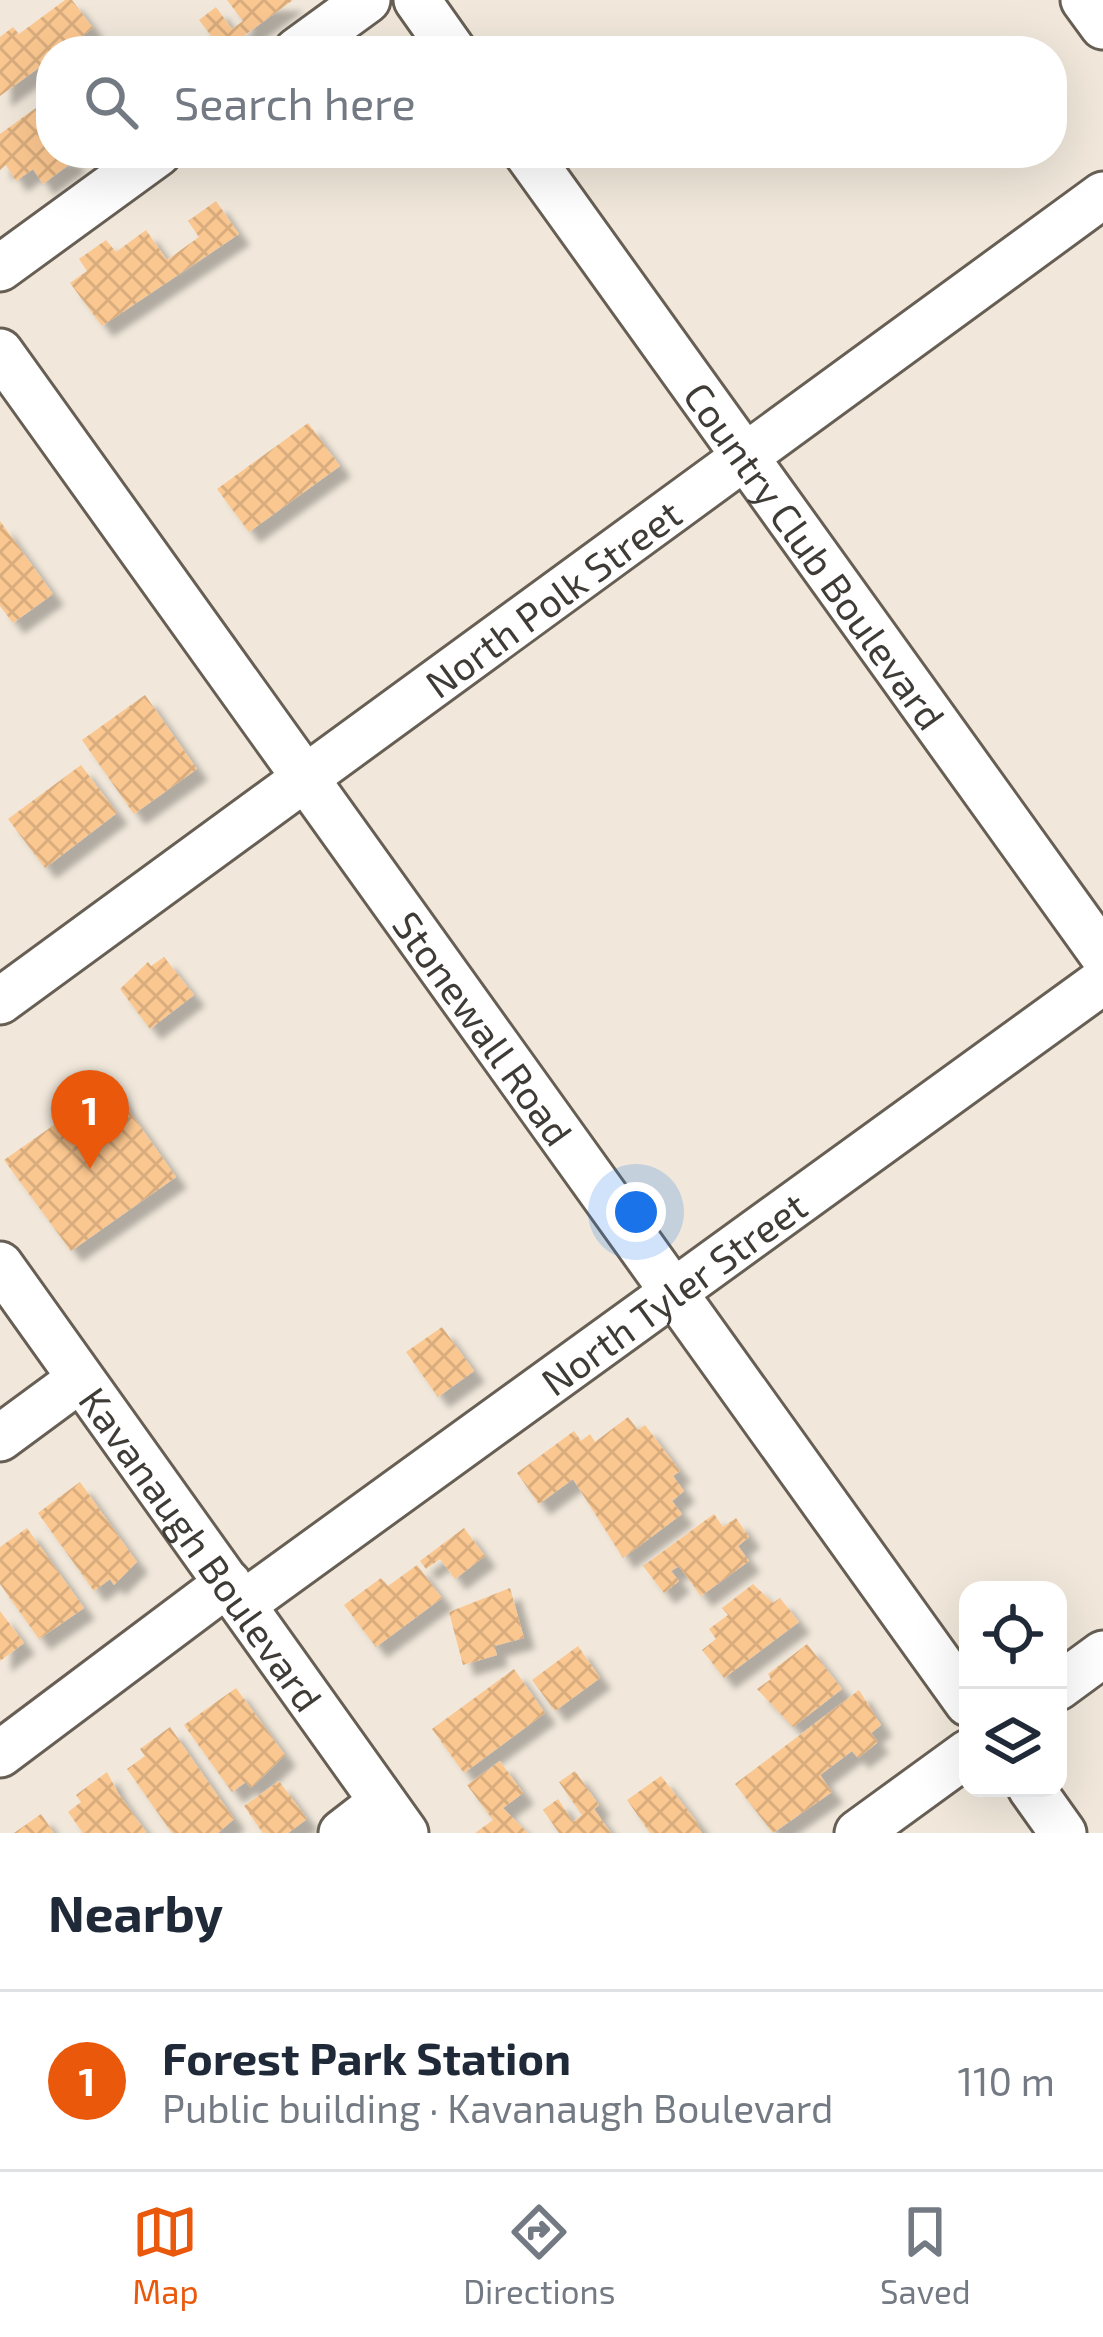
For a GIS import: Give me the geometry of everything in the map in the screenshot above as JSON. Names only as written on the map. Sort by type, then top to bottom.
[{"type":"street","points":[[318,36],[367,0]]},
{"type":"street","points":[[416,0],[442,36]]},
{"type":"street","points":[[1084,0],[1103,26]]},
{"type":"street","points":[[0,268],[137,168]]},
{"type":"street","name":"Country Club Boulevard","points":[[538,168],[1103,955]]},
{"type":"street","name":"North Polk Street","points":[[0,1001],[1103,195]]},
{"type":"street","name":"Stonewall Road","points":[[0,352],[959,1690]]},
{"type":"street","name":"North Tyler Street","points":[[0,1754],[672,1291],[1103,981]]},
{"type":"street","name":"Kavanaugh Boulevard","points":[[0,1264],[393,1817]]},
{"type":"street","points":[[0,1438],[80,1379]]},
{"type":"street","points":[[1067,1680],[1103,1654]]},
{"type":"street","points":[[858,1833],[959,1760]]},
{"type":"street","points":[[1037,1797],[1064,1833]]},
{"type":"street","points":[[342,1833],[393,1817]]},
{"type":"building","points":[[65,0],[72,0],[93,28],[82,36],[36,36],[36,70],[0,96],[0,37],[13,27],[19,34]]},
{"type":"building","points":[[227,0],[293,0],[244,36],[211,36],[199,20],[216,7],[232,29],[243,21]]},
{"type":"building","points":[[36,108],[36,168],[65,168],[43,184],[33,169],[16,181],[6,165],[0,170],[0,134]]},
{"type":"building","points":[[216,201],[239,234],[102,326],[70,283],[87,271],[79,259],[106,240],[116,252],[146,230],[167,260],[199,237],[188,221]]},
{"type":"building","points":[[308,423],[340,466],[249,532],[217,489]]},
{"type":"building","points":[[0,521],[53,594],[13,623],[0,606]]},
{"type":"building","points":[[145,695],[197,769],[134,814],[82,740]]},
{"type":"building","points":[[81,765],[117,813],[45,868],[8,819]]},
{"type":"building","points":[[164,957],[194,995],[150,1029],[120,989],[148,962],[151,966]]},
{"type":"building","points":[[111,1085],[176,1177],[71,1251],[4,1160]]},
{"type":"building","points":[[442,1327],[474,1371],[438,1397],[406,1352]]},
{"type":"building","points":[[628,1417],[638,1430],[645,1425],[680,1471],[673,1476],[684,1491],[672,1501],[682,1514],[623,1558],[573,1479],[539,1504],[517,1473],[574,1431],[581,1441],[590,1434],[595,1442]]},
{"type":"building","points":[[80,1482],[137,1562],[114,1585],[110,1579],[94,1591],[38,1513]]},
{"type":"building","points":[[714,1514],[723,1527],[736,1518],[749,1537],[738,1546],[749,1561],[701,1596],[679,1566],[671,1571],[679,1581],[664,1593],[643,1566]]},
{"type":"building","points":[[27,1528],[84,1608],[39,1639],[0,1584],[0,1547]]},
{"type":"building","points":[[464,1528],[485,1556],[455,1579],[440,1559],[426,1569],[420,1561]]},
{"type":"building","points":[[417,1565],[442,1598],[376,1647],[344,1605],[381,1578],[388,1586]]},
{"type":"building","points":[[753,1584],[773,1603],[780,1598],[799,1622],[724,1678],[702,1650],[716,1639],[709,1629],[728,1615],[722,1608]]},
{"type":"building","points":[[510,1588],[524,1638],[494,1646],[497,1655],[463,1665],[449,1612]]},
{"type":"building","points":[[0,1611],[24,1643],[0,1661]]},
{"type":"building","points":[[807,1644],[842,1689],[793,1727],[757,1689],[771,1679],[768,1674]]},
{"type":"building","points":[[578,1646],[600,1678],[555,1711],[532,1680]]},
{"type":"building","points":[[514,1669],[545,1713],[464,1773],[432,1729]]},
{"type":"building","points":[[236,1688],[285,1755],[251,1788],[246,1782],[232,1792],[184,1725]]},
{"type":"building","points":[[859,1690],[881,1725],[871,1733],[878,1742],[858,1758],[852,1751],[820,1775],[832,1792],[773,1833],[735,1784]]},
{"type":"building","points":[[170,1727],[234,1819],[218,1833],[172,1833],[127,1769],[145,1756],[140,1749]]},
{"type":"building","points":[[500,1761],[523,1793],[503,1808],[528,1833],[475,1833],[493,1820],[467,1785]]},
{"type":"building","points":[[575,1771],[599,1805],[594,1809],[611,1833],[559,1833],[543,1810],[558,1799],[573,1822],[582,1815],[559,1782]]},
{"type":"building","points":[[107,1772],[147,1833],[83,1833],[68,1812],[81,1802],[76,1795]]},
{"type":"building","points":[[661,1776],[702,1833],[650,1833],[627,1800]]},
{"type":"building","points":[[279,1781],[307,1819],[288,1833],[263,1833],[244,1806]]},
{"type":"building","points":[[41,1814],[54,1833],[14,1833]]},
{"type":"place","name":"Forest Park Station","points":[[90,1169]]}]
